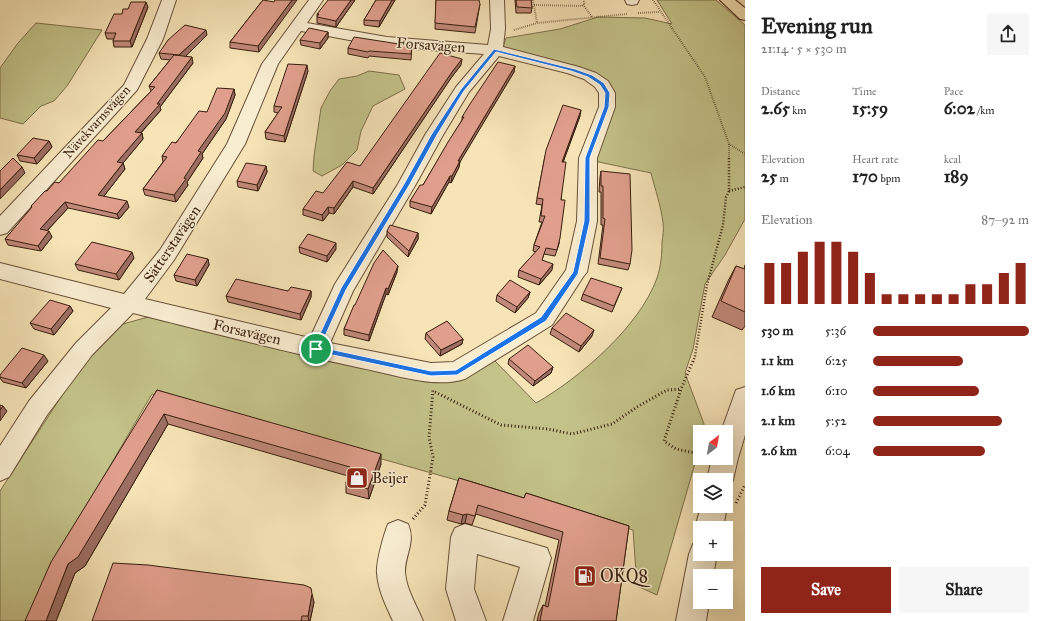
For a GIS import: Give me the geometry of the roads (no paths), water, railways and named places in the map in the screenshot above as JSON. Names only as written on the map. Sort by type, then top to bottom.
[{"type":"main road","points":[[727,0],[745,16]]},
{"type":"street","name":"Nävekvarnsvägen","points":[[0,228],[131,87],[154,39],[169,0]]},
{"type":"street","name":"Sätterstavägen","points":[[0,469],[38,408],[84,349],[129,304],[167,255],[236,144],[270,64],[316,0]]},
{"type":"street","points":[[316,349],[343,290],[407,184],[434,135],[462,90],[496,44],[498,29],[496,0]]},
{"type":"street","name":"Forsavägen","points":[[0,271],[316,349],[432,382],[457,372],[544,319],[576,272],[587,221],[588,158],[606,107],[607,93],[602,84],[590,76],[496,44],[429,44],[387,42],[298,26]]},
{"type":"street","points":[[733,442],[740,428],[745,397]]},
{"type":"street","points":[[398,533],[391,572],[396,594],[408,621]]},
{"type":"street","points":[[471,620],[460,589],[465,537],[537,558],[518,621]]},
{"type":"street","points":[[691,621],[702,561]]},
{"type":"place","name":"Beijer","points":[[357,478]]},
{"type":"place","name":"OKQ8","points":[[585,576]]}]
